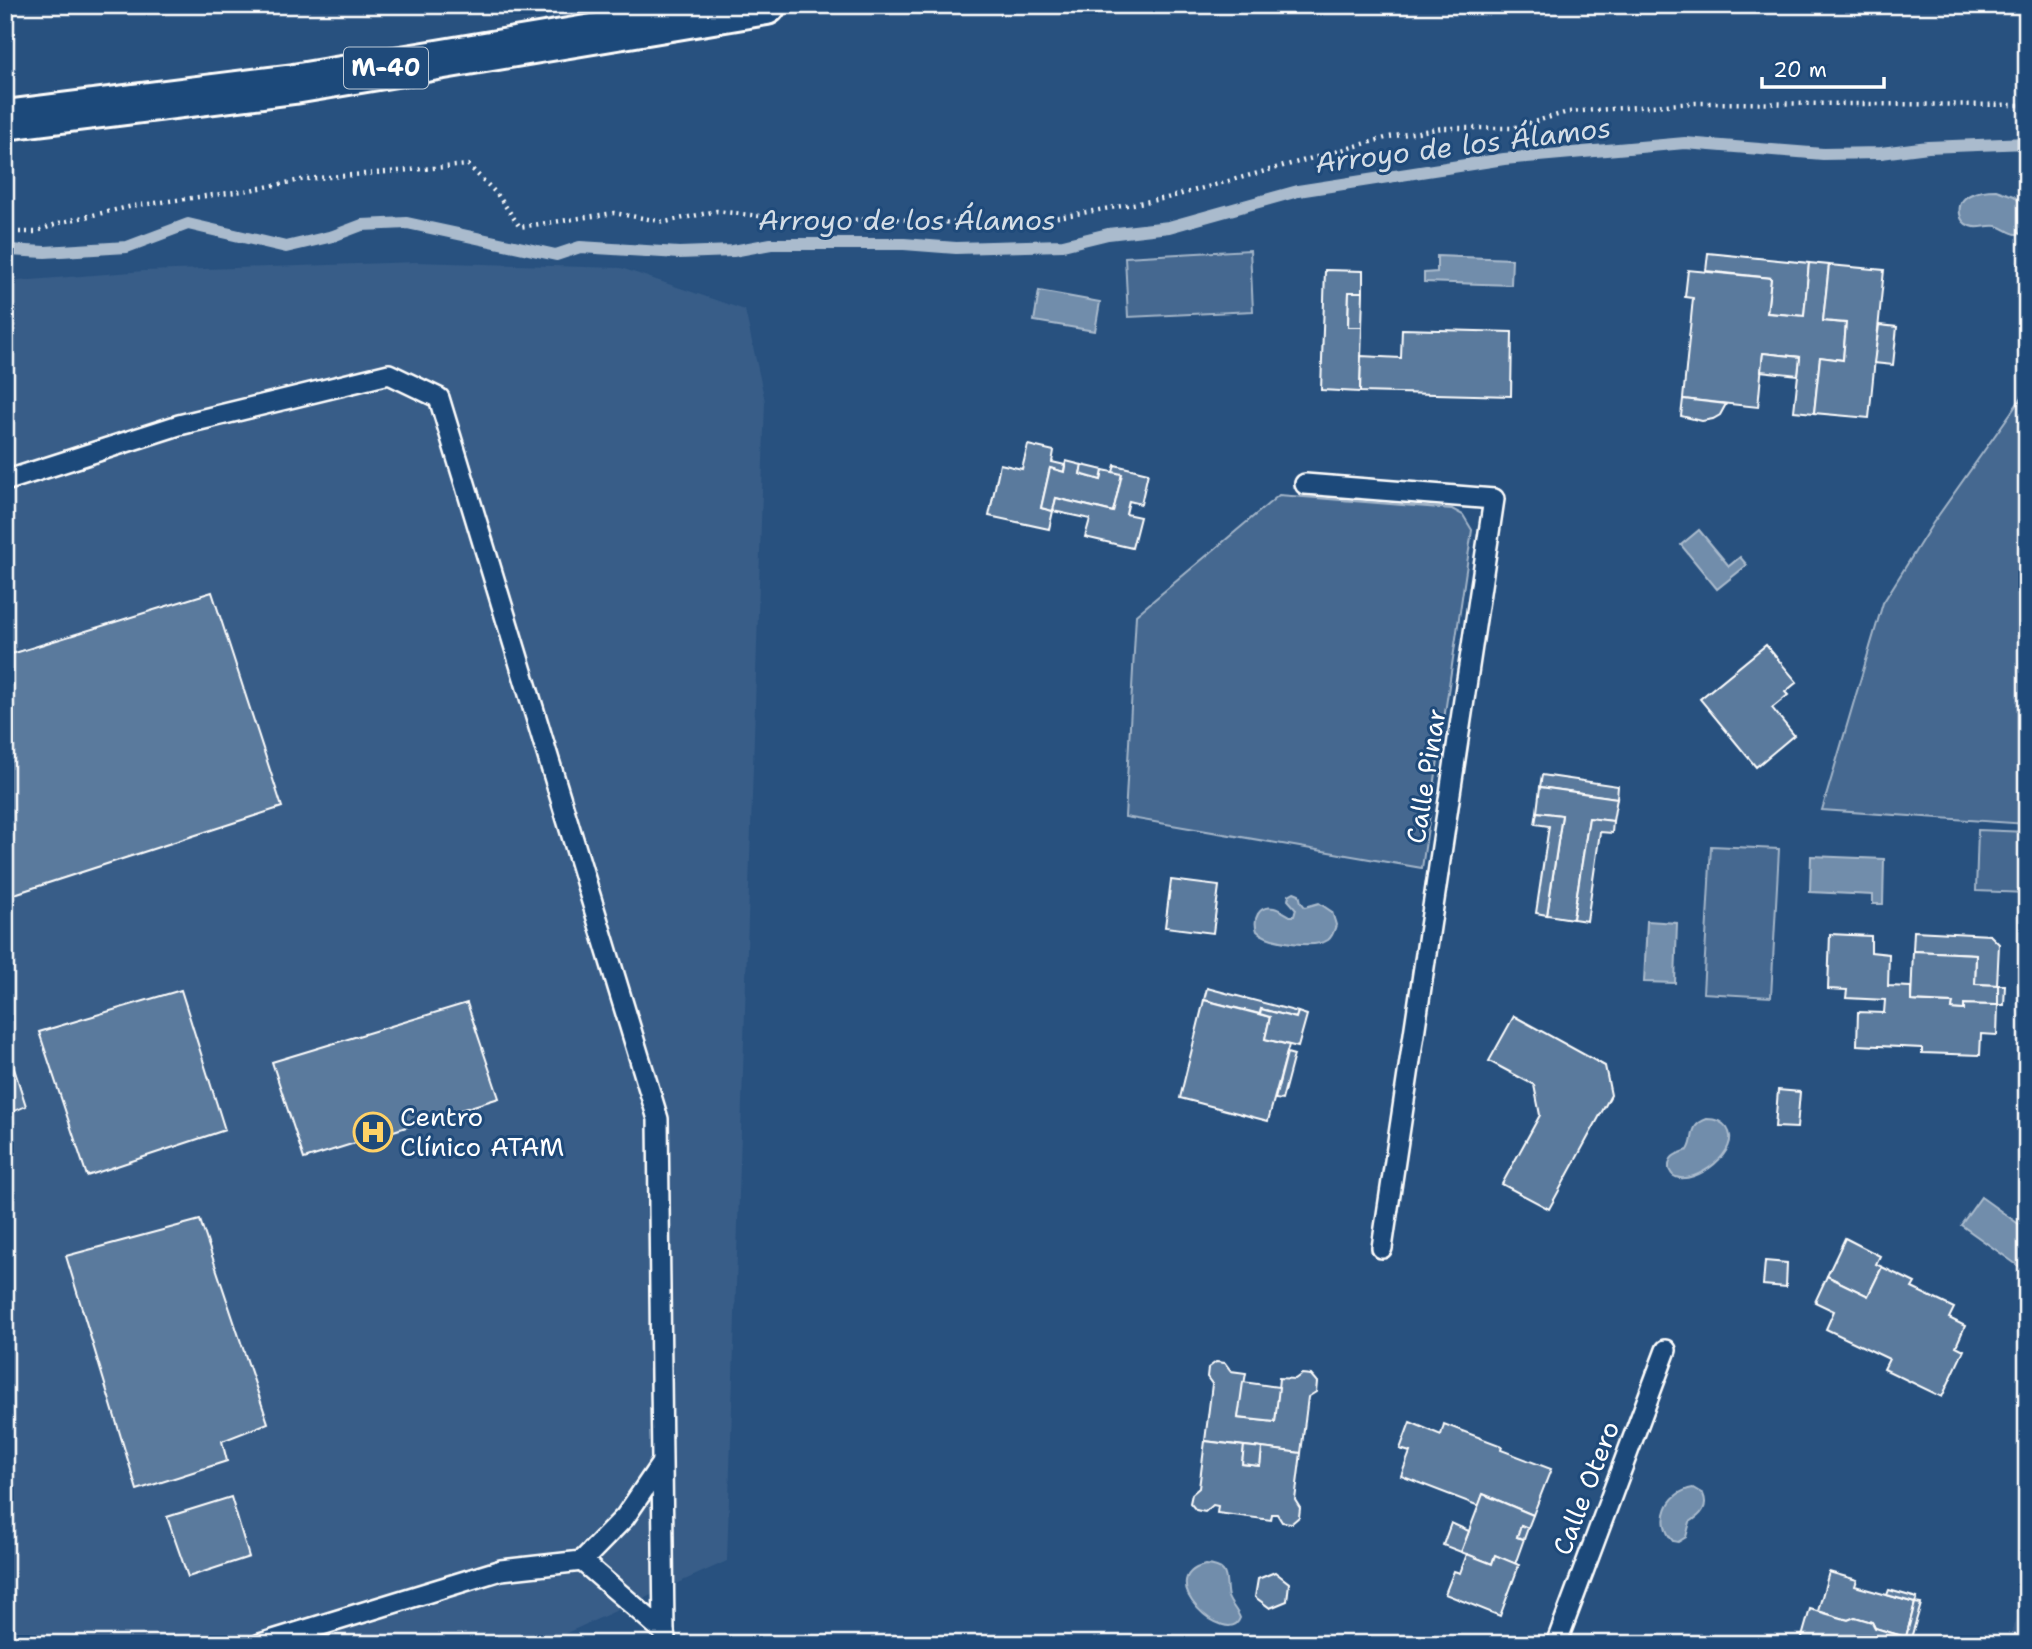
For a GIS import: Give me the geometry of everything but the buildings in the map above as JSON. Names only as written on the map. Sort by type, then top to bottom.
[{"type":"highway","name":"M-40","points":[[5,120],[294,83],[766,5]]},
{"type":"lane","points":[[5,481],[179,425],[389,374],[439,398],[658,1119],[665,1638]]},
{"type":"lane","name":"Calle Pinar","points":[[1305,484],[1494,499],[1382,1248]]},
{"type":"lane","name":"Calle Otero","points":[[1556,1644],[1666,1350]]},
{"type":"lane","points":[[260,1644],[501,1570],[582,1561],[625,1517],[661,1464]]},
{"type":"lane","points":[[582,1561],[665,1638]]},
{"type":"path","points":[[5,232],[34,233],[62,222],[133,206],[250,190],[306,179],[468,165],[496,194],[520,227],[614,213],[665,222],[717,211],[800,221],[891,219],[1008,226],[1167,198],[1389,137],[1442,128],[1512,128],[1568,112],[1695,103],[2027,105]]},
{"type":"shaded area","points":[[1996,190],[2014,196],[2027,209],[2027,231],[2015,234],[1997,226],[1973,227],[1963,222],[1960,207],[1966,198],[1977,192]]},
{"type":"shaded area","points":[[1250,250],[1253,311],[1128,317],[1125,257]]},
{"type":"shaded area","points":[[1437,256],[1512,259],[1511,285],[1424,282],[1424,273],[1437,272]]},
{"type":"shaded area","name":"Centro Clínico ATAM","points":[[416,262],[621,268],[745,310],[765,401],[727,1561],[542,1644],[5,1644],[5,282],[144,271]]},
{"type":"shaded area","points":[[1039,291],[1100,302],[1095,331],[1034,321]]},
{"type":"shaded area","points":[[2027,390],[2027,824],[1822,810],[1883,603],[1933,523]]},
{"type":"shaded area","points":[[1279,495],[1452,509],[1463,515],[1472,530],[1422,868],[1125,817],[1136,615]]},
{"type":"shaded area","points":[[1699,530],[1729,566],[1740,557],[1747,565],[1717,589],[1681,545]]},
{"type":"shaded area","points":[[1978,830],[2027,832],[2027,893],[1976,891]]},
{"type":"shaded area","points":[[1711,846],[1779,849],[1771,997],[1703,993]]},
{"type":"shaded area","points":[[1811,856],[1884,859],[1883,904],[1873,904],[1873,895],[1810,892]]},
{"type":"shaded area","points":[[1294,892],[1299,894],[1305,907],[1319,903],[1332,912],[1336,925],[1328,940],[1313,944],[1291,943],[1257,931],[1256,918],[1264,909],[1274,908],[1294,916],[1296,909],[1288,900],[1289,895]]},
{"type":"shaded area","points":[[1647,921],[1677,923],[1675,983],[1644,982]]},
{"type":"shaded area","points":[[1707,1119],[1718,1121],[1727,1128],[1730,1137],[1723,1156],[1694,1176],[1674,1176],[1669,1169],[1670,1161],[1674,1156],[1688,1150],[1694,1129]]},
{"type":"shaded area","points":[[1981,1197],[2027,1230],[2027,1259],[2020,1267],[1961,1225]]},
{"type":"shaded area","points":[[1693,1488],[1703,1494],[1704,1507],[1690,1522],[1686,1537],[1678,1542],[1673,1541],[1665,1525],[1666,1509],[1676,1495]]},
{"type":"shaded area","points":[[1205,1565],[1219,1568],[1225,1575],[1228,1597],[1240,1618],[1233,1625],[1222,1625],[1210,1619],[1189,1596],[1186,1584],[1190,1573]]},
{"type":"shaded area","points":[[2027,1593],[2027,1644],[2007,1644]]},
{"type":"waterway","name":"Arroyo de los Álamos","points":[[5,246],[9,250],[45,252],[127,247],[188,224],[286,247],[333,236],[362,225],[407,223],[556,255],[580,247],[679,253],[733,251],[771,244],[904,244],[956,248],[1063,245],[1108,234],[1169,227],[1298,191],[1504,159],[1685,143],[1823,154],[1881,153],[1928,147],[2027,143]]},
{"type":"place","name":"Centro Clínico ATAM","points":[[373,1132]]}]
